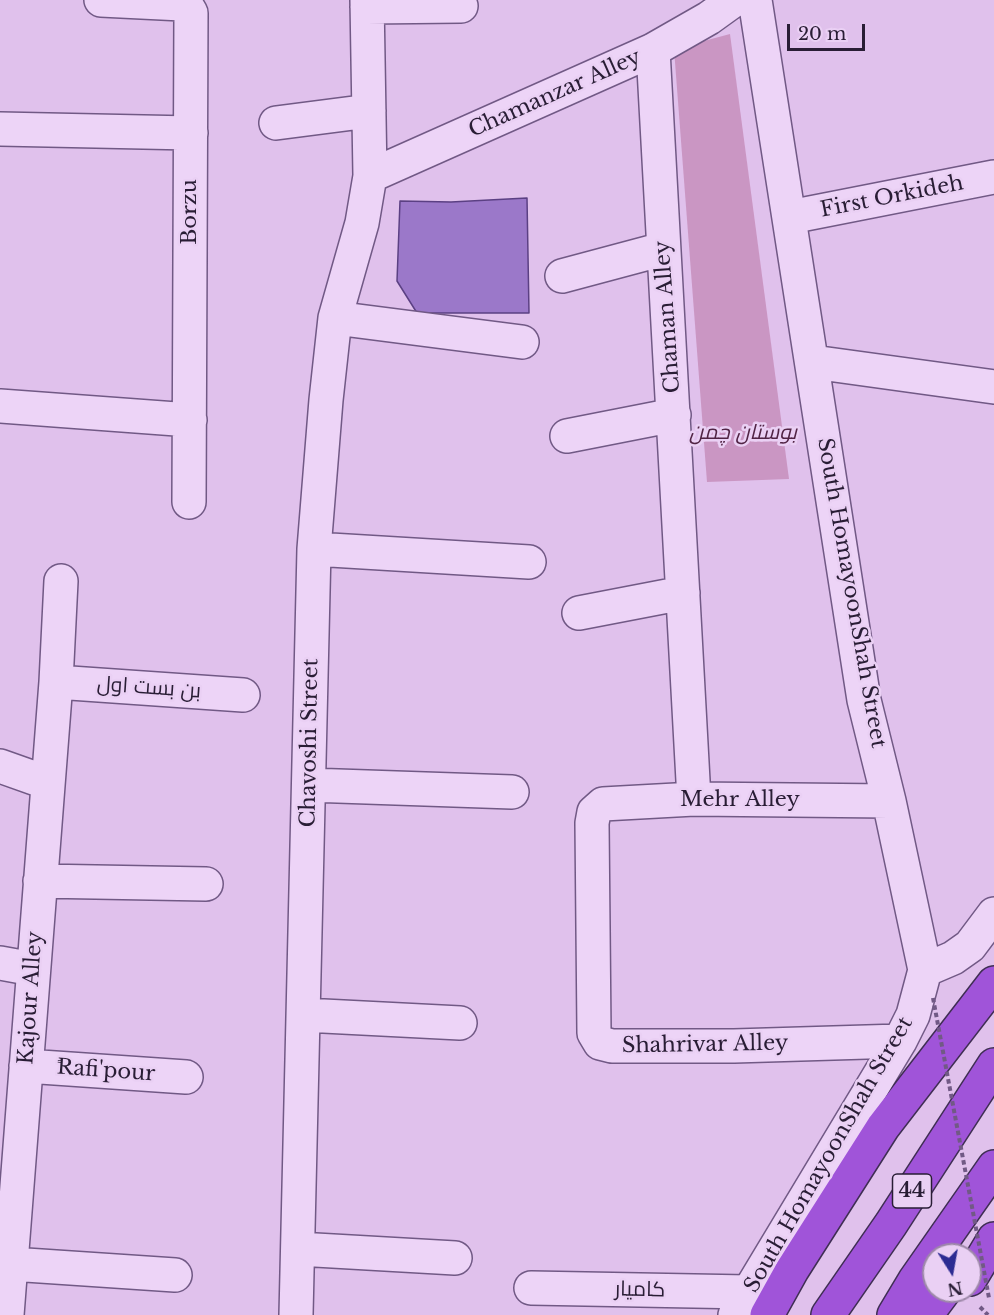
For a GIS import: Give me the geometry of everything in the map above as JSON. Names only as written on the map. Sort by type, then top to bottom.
[{"type":"highway","points":[[750,1307],[792,1270],[883,1127],[994,983]]},
{"type":"highway","name":"44","points":[[828,1315],[891,1224],[994,1065]]},
{"type":"highway","name":"44","points":[[894,1315],[915,1280],[994,1167]]},
{"type":"highway","points":[[982,1243],[994,1227]]},
{"type":"highway","points":[[982,1269],[994,1239]]},
{"type":"highway","points":[[948,1315],[960,1303]]},
{"type":"street","name":"Borzu","points":[[101,0],[182,4],[187,6],[191,14],[189,502]]},
{"type":"street","name":"Chamanzar Alley","points":[[370,176],[653,50],[709,18],[734,0]]},
{"type":"street","name":"South HomayoonShah Street","points":[[750,1307],[900,1041],[929,984],[890,801],[864,700],[755,0]]},
{"type":"street","points":[[367,4],[461,6]]},
{"type":"street","name":"Chavoshi Street","points":[[296,1315],[314,549],[335,318],[362,223],[370,176],[367,4]]},
{"type":"street","name":"Chaman Alley","points":[[653,50],[694,799]]},
{"type":"street","points":[[276,123],[369,111]]},
{"type":"street","points":[[0,129],[190,133]]},
{"type":"street","name":"First Orkideh","points":[[790,217],[994,177]]},
{"type":"street","points":[[562,276],[663,249]]},
{"type":"street","points":[[335,318],[522,342]]},
{"type":"street","points":[[813,362],[994,387]]},
{"type":"street","points":[[0,406],[190,420]]},
{"type":"street","points":[[567,436],[674,415]]},
{"type":"street","points":[[314,549],[529,562]]},
{"type":"street","name":"Kajour Alley","points":[[7,1315],[56,682],[61,581]]},
{"type":"street","points":[[579,613],[683,593]]},
{"type":"street","name":"بن بست اول","points":[[56,682],[243,695]]},
{"type":"street","points":[[0,766],[48,783]]},
{"type":"street","points":[[309,785],[512,792]]},
{"type":"street","name":"Mehr Alley","points":[[594,812],[603,804],[694,799],[890,801]]},
{"type":"street","name":"Shahrivar Alley","points":[[594,812],[592,823],[594,1033],[600,1043],[612,1046],[734,1046],[900,1041]]},
{"type":"street","points":[[40,881],[206,884]]},
{"type":"street","points":[[929,984],[953,958],[970,946],[994,914]]},
{"type":"street","points":[[0,963],[33,969]]},
{"type":"street","points":[[304,1015],[460,1023]]},
{"type":"street","name":"ًRafi'pour","points":[[26,1066],[186,1077]]},
{"type":"street","points":[[298,1250],[455,1258]]},
{"type":"street","points":[[11,1264],[175,1275]]},
{"type":"street","name":"کامیار","points":[[531,1288],[750,1307]]},
{"type":"path","points":[[929,984],[967,1243]]},
{"type":"green space","name":"بوستان چمن","points":[[730,34],[789,479],[707,482],[674,49]]},
{"type":"building","points":[[527,198],[529,313],[417,313],[397,281],[400,201],[451,202]]}]
